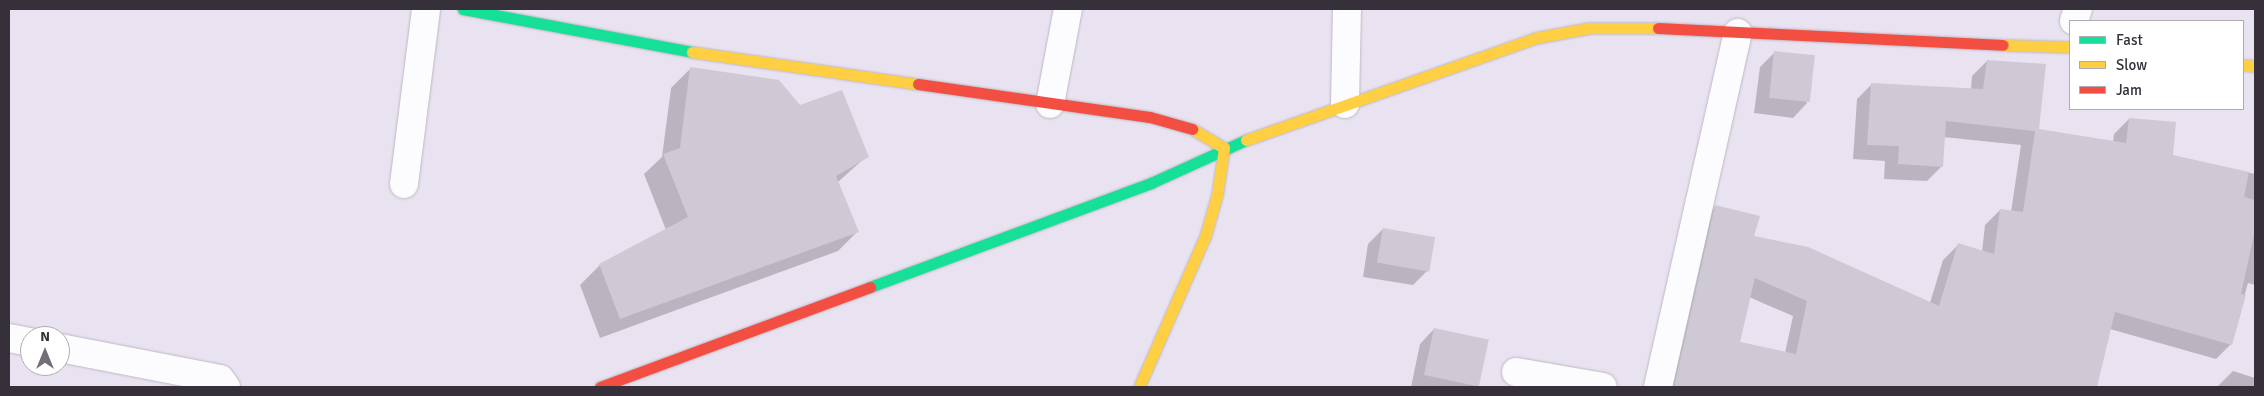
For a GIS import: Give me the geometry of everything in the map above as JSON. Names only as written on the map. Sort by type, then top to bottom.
[{"type":"street","points":[[404,184],[426,9]]},
{"type":"street","points":[[463,9],[637,44],[1150,117],[1193,128],[1224,148]]},
{"type":"street","points":[[1050,104],[1068,9]]},
{"type":"street","points":[[1345,104],[1347,9]]},
{"type":"street","points":[[600,387],[1151,183],[1224,148],[1535,38],[1588,28],[1738,33],[2069,36]]},
{"type":"street","points":[[1658,387],[1738,33]]},
{"type":"street","points":[[1139,387],[1206,237],[1224,148]]},
{"type":"street","points":[[70,350],[220,379],[226,387]]},
{"type":"street","points":[[1516,372],[1603,387]]},
{"type":"building","points":[[1774,51],[1815,55],[1810,102],[1769,98]]},
{"type":"building","points":[[1987,60],[2046,64],[2039,129],[2126,143],[2129,118],[2176,122],[2173,155],[2249,172],[2244,197],[2255,200],[2255,230],[2241,294],[2246,295],[2232,345],[2115,312],[2097,387],[1674,387],[1715,205],[1760,216],[1754,236],[1808,247],[1939,306],[1958,243],[1994,254],[2000,209],[2023,212],[2035,131],[1946,121],[1943,167],[1898,164],[1899,146],[1867,145],[1871,83],[1983,89]],"holes":[[[1755,278],[1807,301],[1796,354],[1740,342]]]},
{"type":"building","points":[[690,67],[779,80],[800,105],[842,90],[869,157],[836,176],[859,232],[620,319],[599,264],[688,217],[663,154],[680,148]]},
{"type":"building","points":[[1383,228],[1435,237],[1429,272],[1377,262]]},
{"type":"building","points":[[1434,328],[1489,340],[1479,387],[1424,375]]},
{"type":"traffic: fast","points":[[463,9],[692,52]]},
{"type":"traffic: fast","points":[[870,287],[1151,183],[1246,140]]},
{"type":"traffic: slow","points":[[1246,140],[1535,38],[1589,28],[1658,28]]},
{"type":"traffic: slow","points":[[2003,45],[2069,47]]},
{"type":"traffic: slow","points":[[692,52],[918,84]]},
{"type":"traffic: slow","points":[[2244,65],[2255,66]]},
{"type":"traffic: slow","points":[[1139,387],[1205,237],[1217,195],[1224,148],[1192,129]]},
{"type":"traffic: jam","points":[[1658,28],[2003,45]]},
{"type":"traffic: jam","points":[[918,84],[1150,117],[1192,129]]},
{"type":"traffic: jam","points":[[600,387],[870,287]]}]
